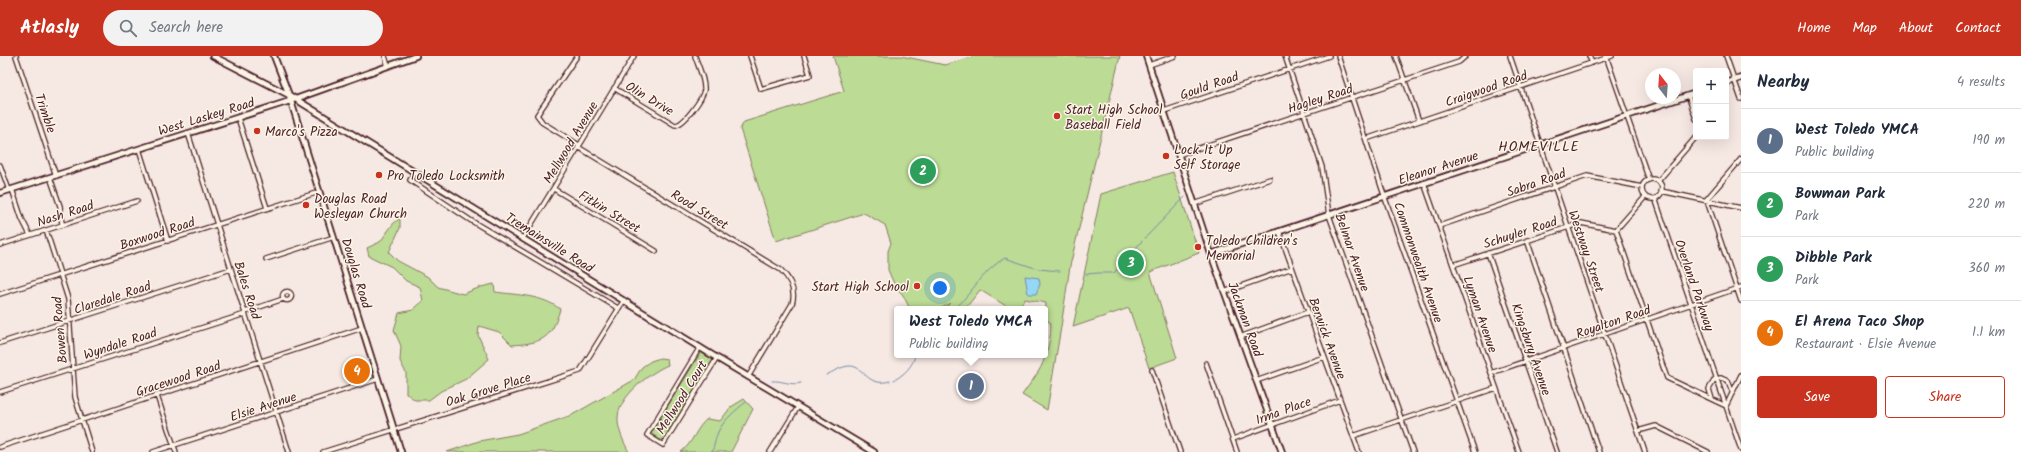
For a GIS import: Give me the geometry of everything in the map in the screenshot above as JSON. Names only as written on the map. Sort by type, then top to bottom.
[{"type":"street","name":"Trimble","points":[[16,56],[56,176]]},
{"type":"street","name":"Tremainsville Road","points":[[213,56],[289,95],[292,100],[874,452]]},
{"type":"street","points":[[274,56],[289,95]]},
{"type":"street","points":[[385,56],[388,66]]},
{"type":"street","name":"West Laskey Road","points":[[0,193],[238,118],[416,56]]},
{"type":"street","name":"Rood Street","points":[[577,56],[537,115],[543,123],[781,270],[791,286],[793,301],[748,376]]},
{"type":"street","name":"Mellwood Avenue","points":[[522,238],[634,56]]},
{"type":"street","name":"Olin Drive","points":[[614,88],[675,125],[684,122],[704,90],[702,77],[695,56]]},
{"type":"street","points":[[750,56],[761,89],[810,75],[804,56]]},
{"type":"street","name":"Jackman Road","points":[[1146,56],[1210,254],[1282,452]]},
{"type":"street","points":[[1149,65],[1175,56]]},
{"type":"street","name":"Belmar Avenue","points":[[1285,56],[1322,167],[1328,215],[1413,452]]},
{"type":"street","name":"Gould Road","points":[[1164,111],[1329,56]]},
{"type":"street","name":"Commonwealth Avenue","points":[[1338,56],[1385,196],[1475,452]]},
{"type":"street","points":[[1396,56],[1418,121]]},
{"type":"street","name":"Hagley Road","points":[[1178,155],[1459,62],[1466,56]]},
{"type":"street","name":"Westway Street","points":[[1510,56],[1645,452]]},
{"type":"street","points":[[1589,56],[1592,62]]},
{"type":"street","name":"Craigwood Road","points":[[1366,139],[1612,56]]},
{"type":"street","points":[[1726,56],[1741,99]]},
{"type":"street","points":[[1607,57],[1649,180]]},
{"type":"street","points":[[1729,82],[1741,78]]},
{"type":"street","name":"Eleanor Avenue","points":[[1210,254],[1693,94]]},
{"type":"street","points":[[1688,96],[1693,110]]},
{"type":"street","name":"Douglas Road","points":[[292,100],[319,192],[401,452]]},
{"type":"street","points":[[238,118],[267,208]]},
{"type":"street","name":"Bales Road","points":[[188,133],[289,452]]},
{"type":"street","points":[[1658,182],[1693,140]]},
{"type":"street","points":[[139,149],[168,241]]},
{"type":"street","points":[[1706,200],[1741,159]]},
{"type":"street","points":[[0,165],[30,235]]},
{"type":"street","points":[[414,173],[410,180],[470,220],[616,307]]},
{"type":"street","name":"Sabra Road","points":[[1439,226],[1587,176],[1642,187]]},
{"type":"street","points":[[50,177],[60,206],[62,224]]},
{"type":"street","points":[[1194,204],[1270,179]]},
{"type":"street","points":[[1649,180],[1658,182]]},
{"type":"street","points":[[1645,197],[1642,187],[1649,180]]},
{"type":"street","points":[[1658,182],[1661,191]]},
{"type":"street","name":"Lyman Avenue","points":[[1424,183],[1519,452]]},
{"type":"street","name":"Fitkin Street","points":[[554,188],[656,251]]},
{"type":"street","points":[[1661,191],[1741,208]]},
{"type":"street","points":[[1645,197],[1655,198],[1661,191]]},
{"type":"street","name":"Boxwood Road","points":[[0,294],[319,192]]},
{"type":"street","points":[[1645,197],[1616,230],[1668,378],[1726,406],[1741,375]]},
{"type":"street","name":"Overland Parkway","points":[[1655,198],[1741,451]]},
{"type":"street","points":[[1706,200],[1739,288],[1741,301]]},
{"type":"street","name":"Nash Road","points":[[0,244],[137,201]]},
{"type":"street","name":"Schuyler Road","points":[[1453,265],[1584,222],[1616,230]]},
{"type":"street","name":"Bowen Road","points":[[46,230],[68,300],[75,397],[92,452]]},
{"type":"street","name":"Berwick Avenue","points":[[1279,231],[1359,452]]},
{"type":"street","points":[[266,259],[334,237]]},
{"type":"street","points":[[1527,240],[1599,452]]},
{"type":"street","name":"Kingsbury Avenue","points":[[1488,253],[1557,452]]},
{"type":"street","points":[[1224,292],[1292,268]]},
{"type":"street","name":"Claredale Road","points":[[0,343],[230,269]]},
{"type":"street","name":"Royalton Road","points":[[1491,373],[1739,288]]},
{"type":"street","name":"Wyndale Road","points":[[0,392],[284,299]]},
{"type":"street","name":"Oak Grove Place","points":[[322,452],[580,371],[624,300]]},
{"type":"street","points":[[1240,337],[1308,312]]},
{"type":"street","name":"Gracewood Road","points":[[0,447],[362,328]]},
{"type":"street","name":"Mellwood Court","points":[[700,347],[647,435],[663,445],[717,358]]},
{"type":"street","points":[[1256,381],[1324,356]]},
{"type":"street","points":[[1206,363],[1237,452]]},
{"type":"street","points":[[1152,370],[1180,452]]},
{"type":"street","name":"Elsie Avenue","points":[[153,452],[378,378]]},
{"type":"street","points":[[1712,400],[1709,389],[1712,381],[1717,378],[1728,381],[1733,393]]},
{"type":"street","points":[[1353,436],[1496,388]]},
{"type":"street","points":[[157,396],[176,452]]},
{"type":"street","name":"Irma Place","points":[[1233,439],[1340,400]]},
{"type":"street","points":[[770,452],[798,407]]},
{"type":"street","points":[[1638,431],[1656,426],[1708,452]]},
{"type":"green space","points":[[833,56],[901,56],[945,65],[975,56],[1120,56],[1070,266],[1047,410],[1022,395],[1041,367],[1045,358],[1048,358],[1048,345],[1051,327],[1050,322],[1048,321],[1048,306],[1046,306],[1046,303],[1025,299],[1019,306],[1006,306],[980,290],[967,306],[947,306],[950,303],[945,306],[908,306],[903,295],[895,286],[888,270],[888,251],[891,243],[885,225],[864,213],[776,241],[740,129],[744,122],[844,91]]},
{"type":"green space","points":[[1173,172],[1199,253],[1150,272],[1177,358],[1149,368],[1129,308],[1073,327],[1101,194]]},
{"type":"green space","points":[[400,218],[400,228],[389,252],[398,261],[428,277],[438,287],[463,294],[494,284],[495,292],[529,296],[553,304],[560,309],[557,319],[549,333],[538,341],[512,345],[499,332],[479,326],[478,335],[489,359],[466,379],[441,391],[429,400],[415,400],[406,393],[406,373],[400,361],[401,346],[394,330],[399,313],[413,310],[423,301],[420,287],[406,281],[392,267],[369,256],[367,248],[380,242],[393,224]]},
{"type":"green space","points":[[702,352],[713,359],[712,362],[663,440],[660,440],[651,433]]},
{"type":"green space","points":[[660,358],[667,359],[668,365],[653,373],[637,386],[624,401],[620,409],[618,421],[620,431],[629,452],[447,452],[479,441],[518,434],[572,415],[634,380],[642,367],[651,361]]},
{"type":"green space","points":[[744,399],[753,409],[731,452],[681,452],[689,444],[707,419],[720,421],[731,407]]},
{"type":"water","points":[[1025,276],[1039,278],[1040,284],[1036,294],[1028,294]]},
{"type":"waterway","points":[[1145,238],[1185,197]]},
{"type":"waterway","points":[[1086,274],[1114,273],[1142,241]]},
{"type":"waterway","points":[[958,306],[985,274],[1005,258],[1038,269],[1060,271]]},
{"type":"waterway","points":[[894,380],[908,370],[913,363],[914,358]]},
{"type":"waterway","points":[[826,375],[841,368],[850,366],[859,369],[876,382],[890,381]]},
{"type":"waterway","points":[[772,381],[794,384],[801,383]]},
{"type":"waterway","points":[[712,452],[721,426],[746,402]]},
{"type":"place","name":"Start High School Baseball Field","points":[[1057,116]]},
{"type":"place","name":"Marco's Pizza","points":[[257,131]]},
{"type":"place","name":"Lock It Up Self Storage","points":[[1166,156]]},
{"type":"place","name":"Bowman Park","points":[[923,171]]},
{"type":"place","name":"Pro Toledo Locksmith","points":[[379,175]]},
{"type":"place","name":"Douglas Road Wesleyan Church","points":[[306,205]]},
{"type":"place","name":"Toledo Children's Memorial","points":[[1198,247]]},
{"type":"place","name":"Dibble Park","points":[[1131,263]]},
{"type":"place","name":"Start High School","points":[[917,286]]},
{"type":"place","name":"El Arena Taco Shop","points":[[357,371]]},
{"type":"place","name":"West Toledo YMCA","points":[[971,386]]},
{"type":"district","name":"HOMEVILLE","points":[[1539,146]]}]
